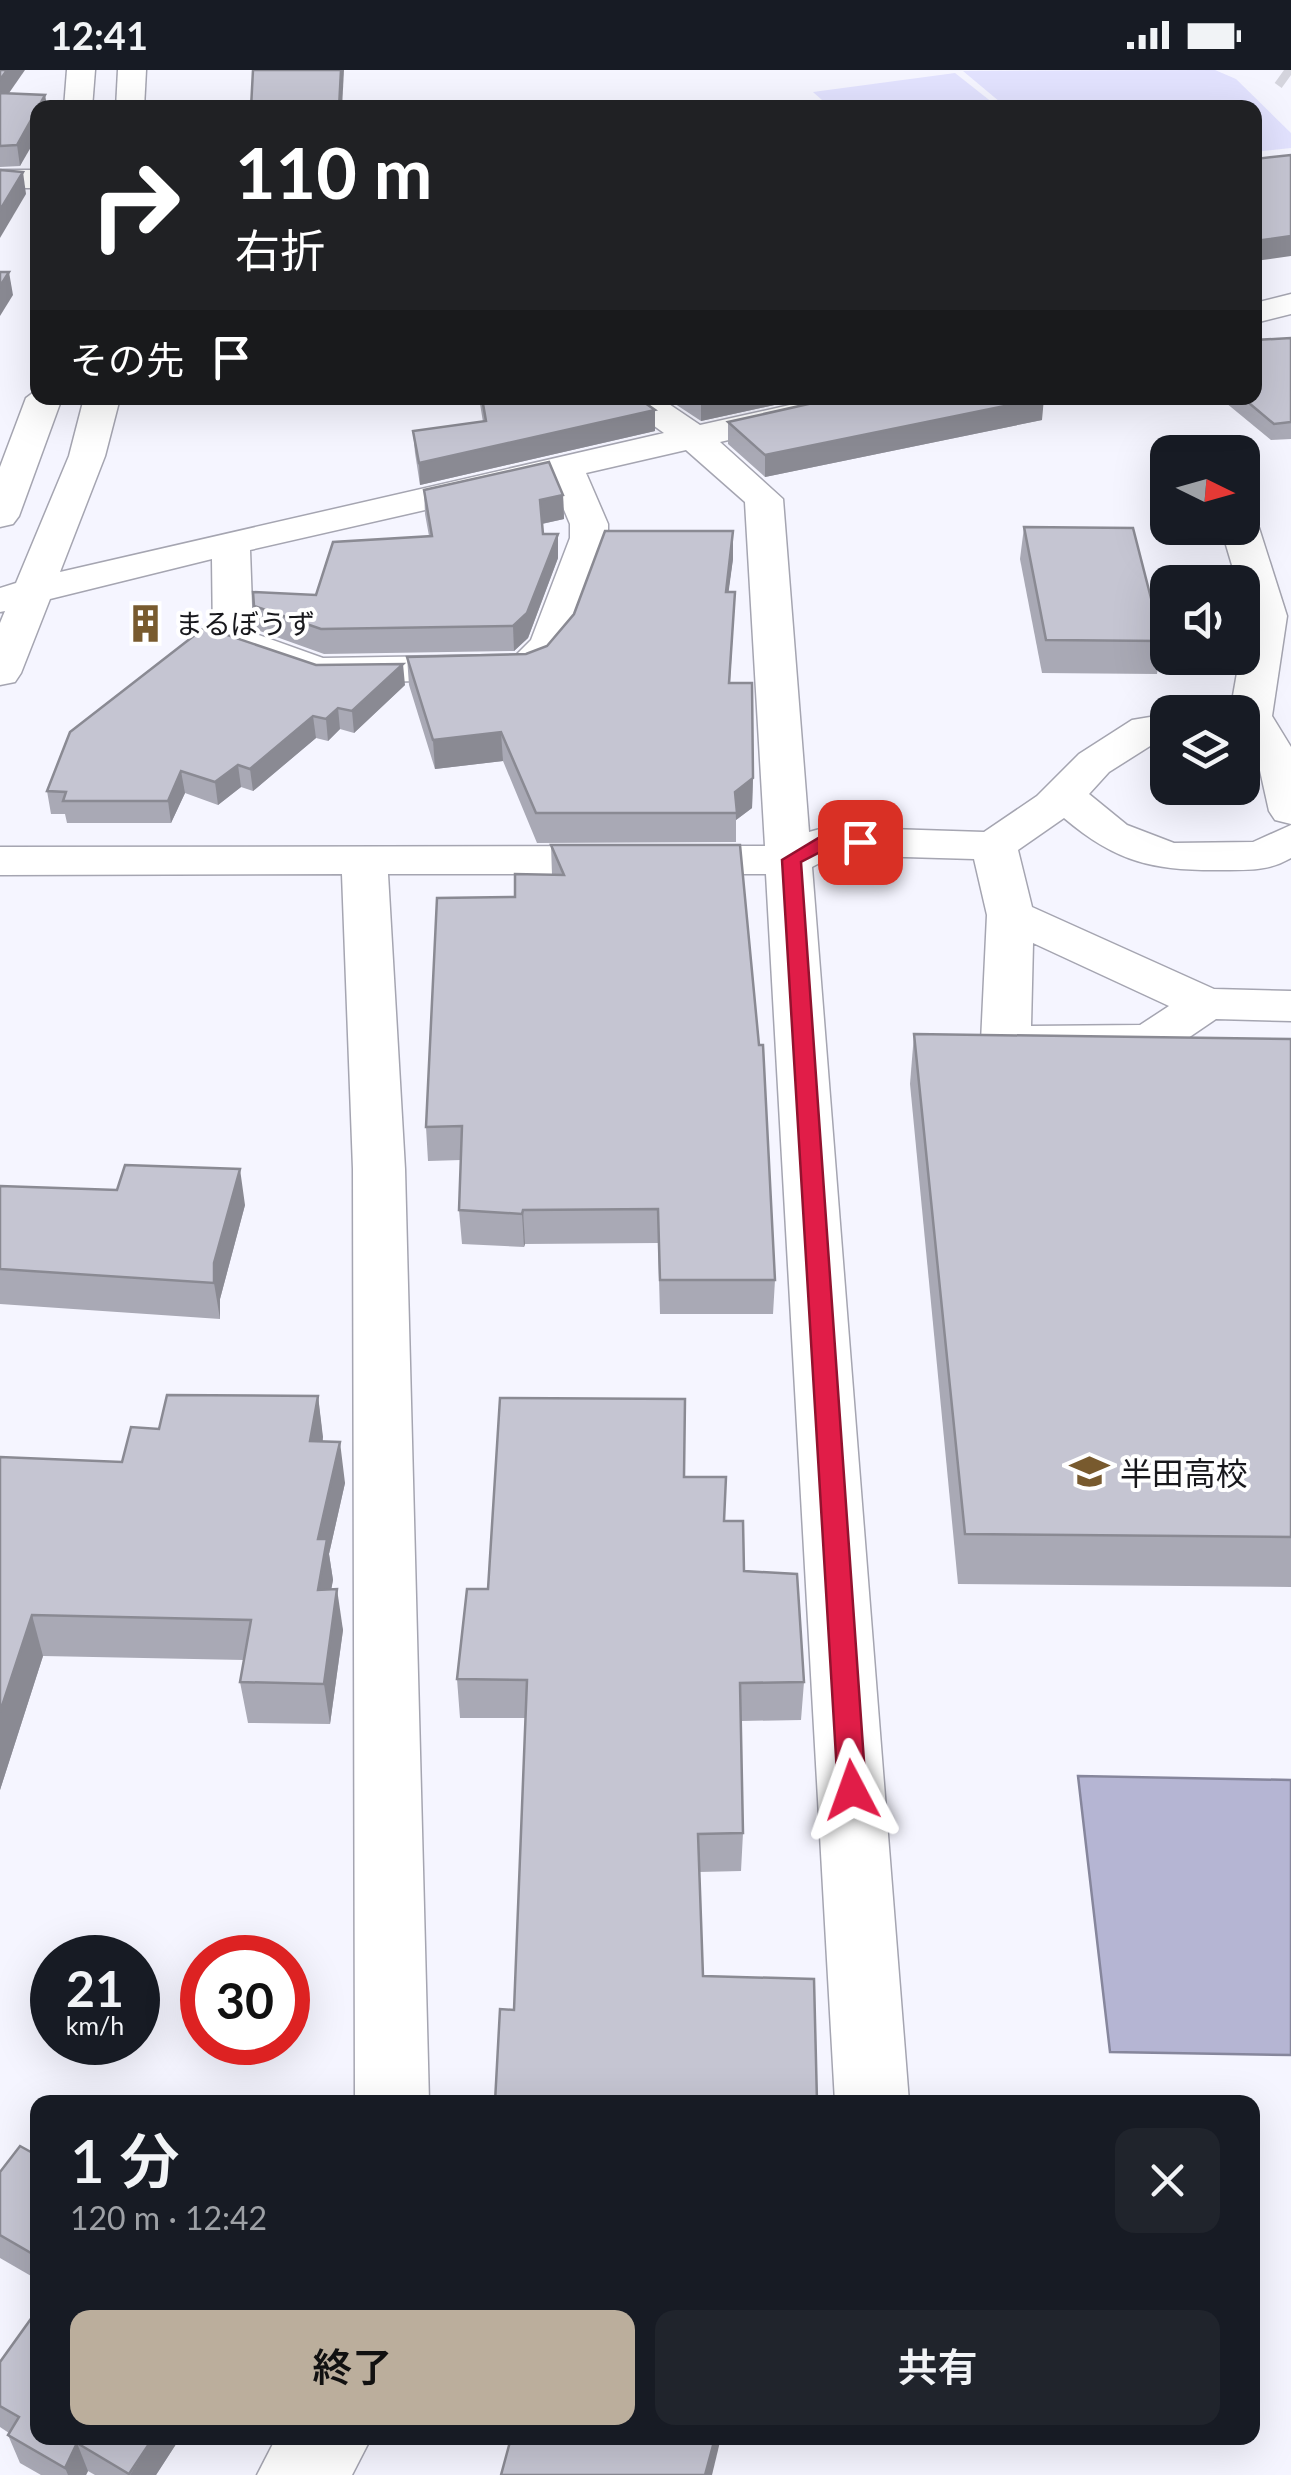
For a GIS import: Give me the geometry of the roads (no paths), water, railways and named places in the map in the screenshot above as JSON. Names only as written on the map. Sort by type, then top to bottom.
[{"type":"street","points":[[79,100],[81,70]]},
{"type":"street","points":[[130,100],[132,70]]},
{"type":"street","points":[[0,179],[30,179]]},
{"type":"street","points":[[1262,310],[1291,304]]},
{"type":"street","points":[[0,516],[41,405]]},
{"type":"street","points":[[0,672],[17,594],[87,456],[100,405]]},
{"type":"street","points":[[648,405],[692,436],[764,498],[872,2095]]},
{"type":"street","points":[[17,594],[564,464],[832,405]]},
{"type":"street","points":[[231,545],[233,640],[319,671],[527,667],[550,644],[589,538],[589,524],[564,464]]},
{"type":"street","points":[[1245,545],[1268,616],[1251,695]]},
{"type":"street","points":[[0,861],[791,860],[827,841],[994,846],[1107,755],[1150,729]]},
{"type":"street","points":[[1260,735],[1281,766],[1291,811]]},
{"type":"street","points":[[1062,794],[1111,835],[1170,857],[1262,856],[1291,839]]},
{"type":"street","points":[[994,846],[1010,915],[1006,1042],[1151,1040],[1206,1004]]},
{"type":"street","points":[[364,860],[379,1169],[392,2095]]},
{"type":"street","points":[[1010,915],[1206,1004],[1291,1006]]},
{"type":"street","points":[[298,2475],[324,2445]]},
{"type":"tunnel","points":[[1284,70],[1291,75]]},
{"type":"place","name":"まるぼうず","points":[[145,623]]},
{"type":"place","name":"半田高校","points":[[1090,1472]]}]
